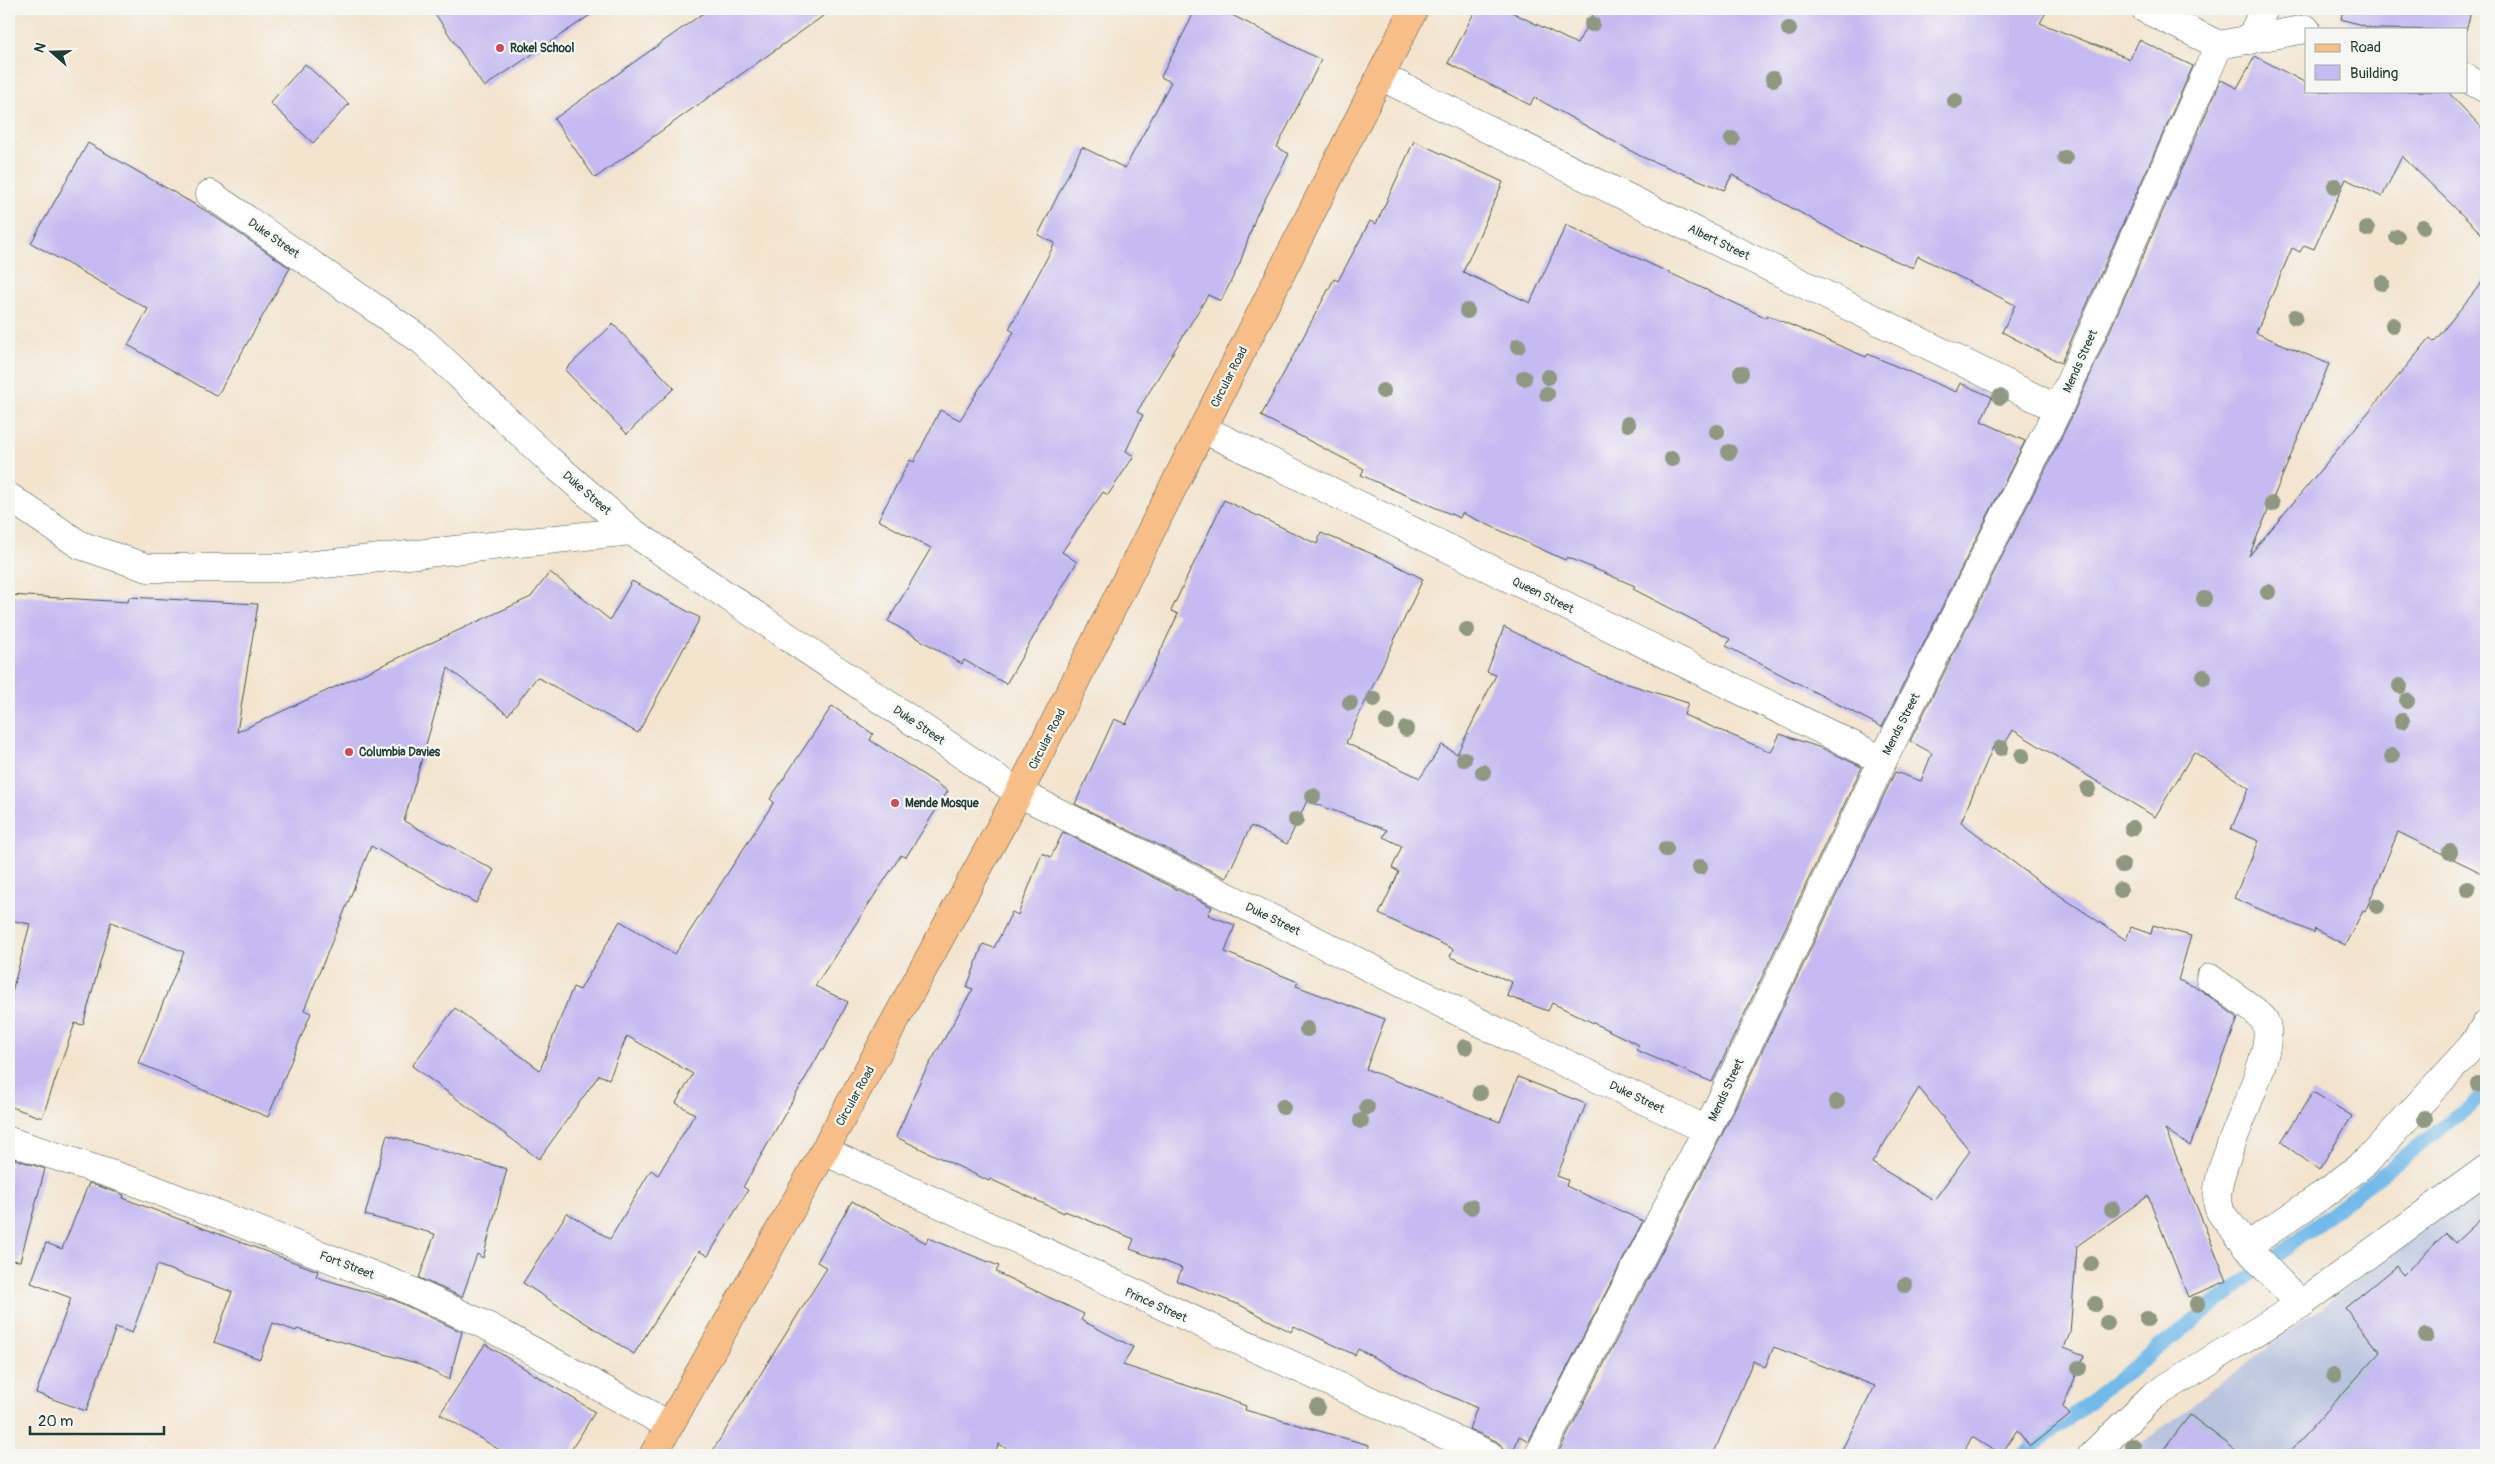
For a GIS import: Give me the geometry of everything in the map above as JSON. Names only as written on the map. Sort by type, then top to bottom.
[{"type":"main road","name":"Circular Road","points":[[653,1455],[824,1151],[1019,793],[1414,9]]},
{"type":"street","points":[[2144,9],[2219,45],[2305,30]]},
{"type":"street","points":[[2250,40],[2264,9]]},
{"type":"street","name":"Mends Street","points":[[1539,1455],[1707,1130],[1883,760],[2058,409],[2219,45]]},
{"type":"street","name":"Albert Street","points":[[1380,76],[2058,409]]},
{"type":"street","points":[[2468,79],[2486,89]]},
{"type":"street","name":"Duke Street","points":[[210,194],[424,342],[548,459],[631,530],[1019,793],[1499,1032],[1707,1130]]},
{"type":"street","name":"Queen Street","points":[[1203,429],[1883,760]]},
{"type":"street","points":[[9,497],[80,545],[148,568],[287,568],[631,530]]},
{"type":"street","points":[[2210,978],[2265,1020],[2269,1037],[2216,1194],[2219,1209],[2249,1251],[2301,1304]]},
{"type":"street","points":[[2249,1251],[2368,1160],[2467,1052],[2486,1024]]},
{"type":"street","name":"Fort Street","points":[[9,1141],[138,1183],[400,1286],[489,1327],[669,1425]]},
{"type":"street","name":"Prince Street","points":[[824,1151],[1489,1455]]},
{"type":"street","points":[[2092,1455],[2153,1396],[2301,1304],[2486,1169]]},
{"type":"shaded area","points":[[2486,1181],[2486,1455],[2126,1455],[2463,1200]]},
{"type":"building","name":"Rokel School","points":[[432,9],[599,9],[484,87]]},
{"type":"building","points":[[709,9],[833,9],[595,178],[554,119]]},
{"type":"building","points":[[1196,9],[1220,9],[1321,60],[1277,147],[1289,154],[1256,216],[1240,263],[1221,301],[1208,295],[1137,412],[1143,415],[1126,451],[1134,456],[1108,495],[1103,492],[1062,552],[1077,562],[1006,684],[964,660],[962,664],[888,621],[931,548],[878,520],[910,460],[914,462],[940,410],[960,420],[1014,332],[1009,329],[1055,243],[1038,235],[1082,147],[1125,168],[1171,82],[1161,77]]},
{"type":"building","points":[[1476,9],[1505,9],[1577,44],[1596,9],[2048,9],[2040,23],[2130,59],[2139,40],[2193,66],[2061,363],[2002,332],[2015,305],[1918,256],[1913,268],[1859,245],[1732,175],[1724,190],[1642,157],[1534,97],[1530,105],[1448,63]]},
{"type":"building","points":[[2343,9],[2472,9],[2467,28],[2372,28],[2341,19]]},
{"type":"building","points":[[2255,56],[2305,82],[2305,92],[2448,92],[2486,132],[2486,238],[2402,156],[2382,197],[2346,179],[2314,249],[2304,245],[2300,252],[2292,248],[2256,333],[2329,364],[2249,556],[2430,338],[2434,342],[2486,277],[2486,875],[2398,832],[2365,912],[2363,911],[2345,945],[2315,929],[2314,933],[2234,898],[2259,841],[2231,829],[2249,788],[2194,752],[2155,817],[2013,730],[2000,752],[1993,747],[1961,822],[2038,881],[2126,940],[2131,927],[2151,934],[2153,925],[2191,936],[2178,980],[2198,988],[2238,1018],[2190,1146],[2165,1129],[2227,1281],[2188,1297],[2148,1196],[2077,1246],[2070,1333],[2064,1348],[2084,1356],[2063,1407],[2070,1415],[2030,1447],[2017,1430],[2001,1455],[1972,1437],[1962,1455],[1839,1455],[1875,1386],[1774,1347],[1765,1367],[1753,1361],[1713,1455],[1564,1455],[1558,1453],[1721,1137],[1895,772],[1921,781],[1932,753],[1910,741],[2072,416],[2221,80],[2237,88]],"holes":[[[1919,1088],[1970,1151],[1934,1200],[1872,1163]]]},
{"type":"building","points":[[305,64],[349,104],[313,143],[270,103]]},
{"type":"building","points":[[1414,141],[1503,182],[1463,272],[1530,303],[1566,225],[1767,318],[1767,315],[1866,357],[1868,354],[1956,392],[1960,383],[1992,397],[1981,421],[2025,441],[1882,727],[1726,646],[1730,639],[1633,589],[1635,586],[1567,557],[1565,560],[1462,513],[1460,518],[1361,475],[1364,469],[1261,416],[1334,279],[1338,281],[1370,221],[1376,224]]},
{"type":"building","points":[[88,143],[208,212],[290,268],[217,396],[128,345],[148,309],[31,243]]},
{"type":"building","points":[[613,324],[674,388],[627,434],[565,370]]},
{"type":"building","points":[[1224,500],[1317,544],[1321,533],[1382,558],[1423,579],[1346,743],[1420,778],[1442,745],[1457,754],[1496,675],[1487,672],[1504,627],[1603,676],[1688,703],[1684,715],[1771,752],[1780,734],[1824,749],[1862,767],[1712,1082],[1636,1050],[1639,1045],[1552,1003],[1548,1011],[1507,996],[1512,982],[1450,957],[1453,949],[1379,914],[1399,872],[1392,868],[1402,846],[1383,837],[1387,830],[1307,801],[1287,844],[1251,826],[1226,878],[1075,804],[1114,719],[1126,724],[1178,614],[1171,611]]},
{"type":"building","points":[[550,572],[610,620],[632,581],[700,618],[638,733],[537,677],[508,715],[448,668],[404,821],[494,870],[476,903],[371,846],[304,1010],[311,1013],[268,1117],[138,1063],[184,952],[111,922],[83,1025],[75,1023],[42,1118],[9,1106],[9,1003],[30,924],[9,920],[9,595],[128,602],[129,597],[258,604],[237,732],[531,597]]},
{"type":"building","points":[[832,706],[873,734],[870,740],[948,791],[906,857],[901,855],[815,986],[848,1002],[824,1050],[822,1049],[743,1187],[748,1190],[708,1256],[699,1251],[634,1354],[523,1283],[567,1213],[610,1239],[651,1170],[658,1175],[695,1114],[676,1103],[693,1074],[627,1036],[609,1079],[599,1075],[539,1159],[412,1066],[455,1008],[540,1070],[573,987],[580,990],[620,921],[675,954],[774,802],[770,799]]},
{"type":"building","points":[[1063,832],[1212,907],[1208,915],[1235,925],[1225,952],[1298,982],[1296,986],[1385,1019],[1366,1069],[1500,1122],[1518,1077],[1586,1104],[1557,1176],[1568,1180],[1566,1186],[1643,1221],[1529,1441],[1519,1436],[1512,1455],[1504,1455],[1502,1446],[1496,1441],[1469,1429],[1477,1408],[1434,1389],[1358,1349],[1355,1355],[1294,1326],[1291,1332],[1240,1305],[1177,1281],[1182,1268],[1130,1249],[1134,1239],[1065,1211],[1064,1213],[990,1179],[989,1181],[896,1137],[922,1077],[973,989],[967,987],[983,944],[994,948],[1012,912],[1018,915],[1042,853],[1051,857]]},
{"type":"building","points":[[2313,1092],[2352,1116],[2319,1170],[2281,1142]]},
{"type":"building","points":[[387,1135],[507,1169],[483,1258],[477,1254],[462,1297],[419,1278],[435,1234],[365,1215]]},
{"type":"building","points":[[9,1157],[45,1169],[20,1261],[9,1260]]},
{"type":"building","points":[[89,1183],[124,1195],[123,1198],[133,1202],[318,1271],[316,1277],[394,1300],[462,1332],[449,1380],[416,1363],[297,1329],[296,1331],[273,1323],[260,1359],[214,1342],[232,1292],[157,1265],[132,1333],[116,1327],[86,1411],[36,1393],[71,1298],[31,1283],[46,1243],[62,1249]]},
{"type":"building","points":[[852,1201],[926,1243],[928,1238],[999,1266],[996,1272],[1084,1314],[1081,1320],[1133,1347],[1123,1365],[1246,1406],[1245,1410],[1369,1445],[1368,1455],[1017,1455],[999,1444],[993,1455],[710,1455],[827,1268],[817,1262]]},
{"type":"building","points":[[2486,1214],[2486,1455],[2287,1455],[2380,1352],[2345,1308],[2396,1266],[2403,1275],[2446,1233],[2455,1243]]},
{"type":"building","points":[[485,1344],[595,1412],[568,1455],[508,1455],[440,1414]]},
{"type":"building","points":[[2190,1415],[2242,1455],[2159,1455]]},
{"type":"waterway","points":[[2021,1455],[2486,1093]]},
{"type":"place","name":"Rokel School","points":[[500,48]]},
{"type":"place","name":"Columbia Davies","points":[[349,752]]},
{"type":"place","name":"Mende Mosque","points":[[895,803]]}]
